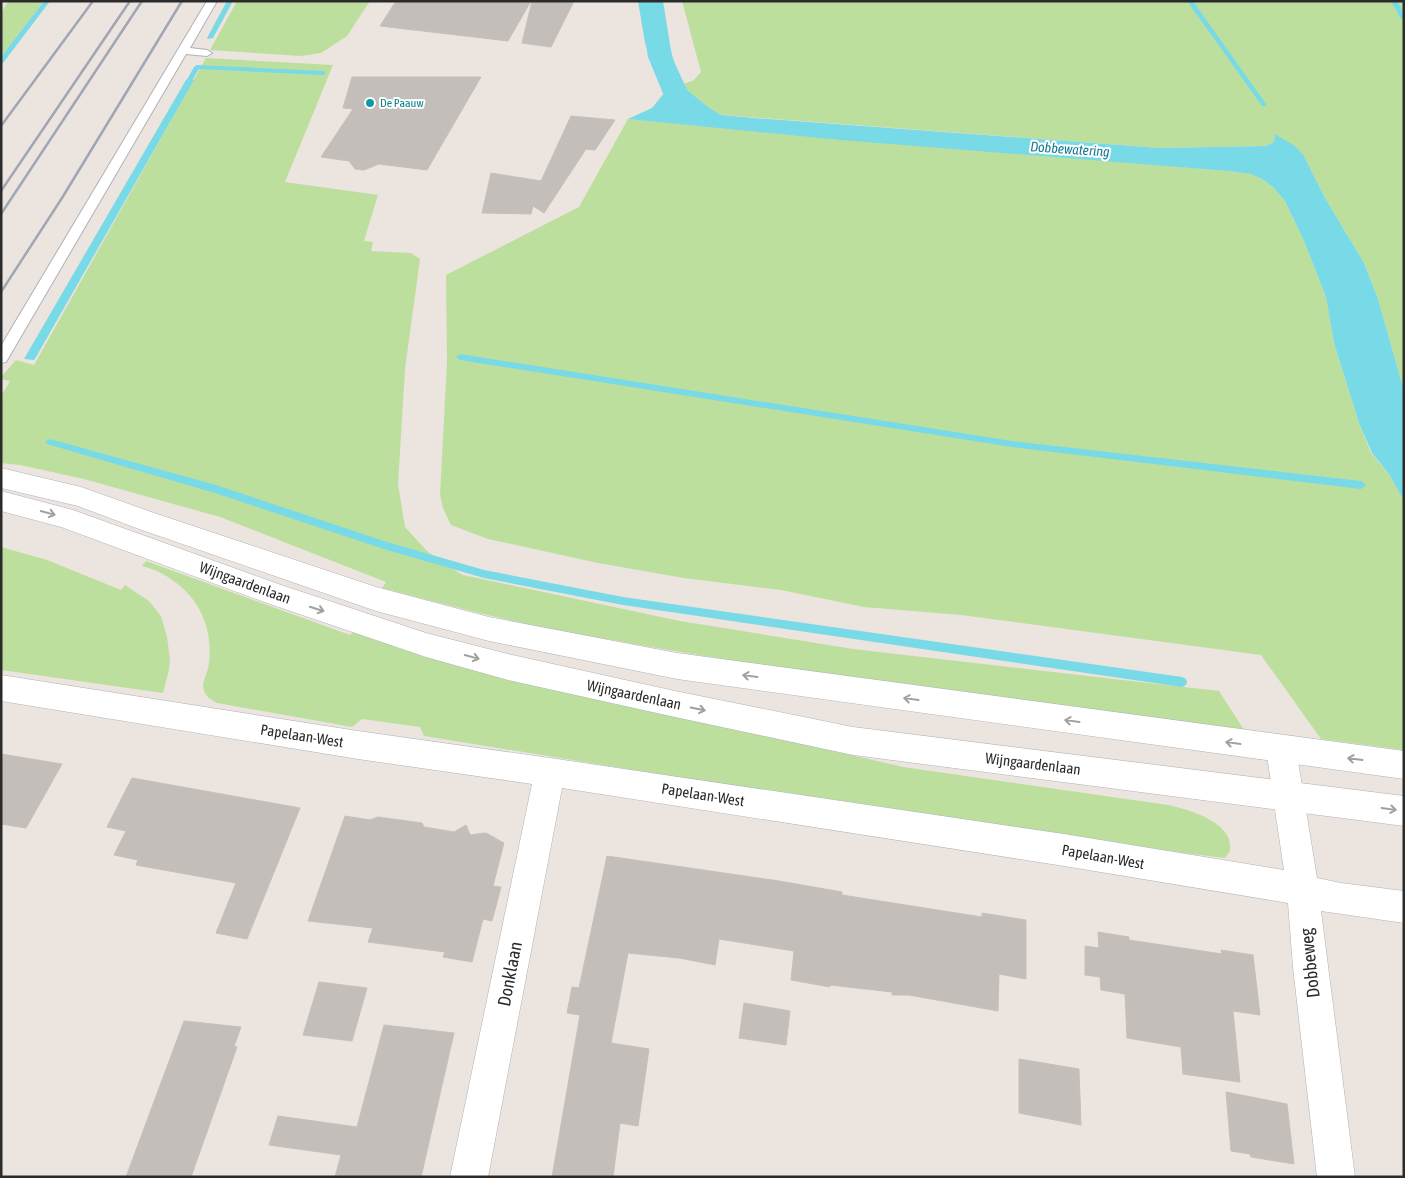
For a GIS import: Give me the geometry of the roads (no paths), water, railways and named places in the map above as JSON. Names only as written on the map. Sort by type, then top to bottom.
[{"type":"main road","name":"Wijngaardenlaan","points":[[1,478],[81,497],[148,522],[350,590],[436,616],[489,629],[677,666],[1281,749]]},
{"type":"main road","name":"Wijngaardenlaan","points":[[1,501],[64,517],[277,595],[416,642],[517,670],[853,741],[1289,796]]},
{"type":"main road","name":"Papelaan-West","points":[[1,688],[358,745],[550,772],[1064,850],[1303,890],[1341,899],[1404,907]]},
{"type":"main road","points":[[1281,749],[1404,765]]},
{"type":"main road","name":"Dobbeweg","points":[[1281,749],[1303,890],[1310,967],[1336,1177]]},
{"type":"main road","name":"Donklaan","points":[[469,1177],[550,772]]},
{"type":"main road","points":[[1289,796],[1404,811]]},
{"type":"lane","points":[[1,358],[212,1]]},
{"type":"lane","points":[[184,51],[207,53]]},
{"type":"water","points":[[638,1],[658,1],[678,78],[661,80],[645,43]]},
{"type":"water","points":[[191,78],[194,80],[36,357],[34,360],[24,359],[186,80]]},
{"type":"water","points":[[681,85],[721,115],[754,118],[1160,148],[1266,146],[1274,142],[1275,134],[1295,146],[1304,156],[1325,198],[1364,263],[1378,299],[1404,391],[1404,501],[1389,474],[1372,453],[1359,423],[1334,343],[1326,297],[1304,241],[1285,201],[1273,187],[1262,179],[1251,174],[1229,171],[841,140],[628,119],[652,108],[665,92],[663,88]]},
{"type":"waterway","points":[[1,62],[47,1]]},
{"type":"waterway","points":[[210,38],[230,1]]},
{"type":"waterway","name":"Dobbewatering","points":[[651,1],[660,57],[682,108],[707,117]]},
{"type":"waterway","points":[[1190,1],[1264,105]]},
{"type":"waterway","points":[[1394,1],[1404,19]]},
{"type":"waterway","points":[[184,90],[197,67],[323,73]]},
{"type":"waterway","points":[[460,357],[1012,444],[1361,485]]},
{"type":"waterway","points":[[50,442],[216,489],[387,546],[484,574],[623,601],[1182,682]]},
{"type":"railway","points":[[1,126],[93,1]]},
{"type":"railway","points":[[1,191],[130,1]]},
{"type":"railway","points":[[1,214],[142,1]]},
{"type":"railway","points":[[1,292],[62,198],[182,1]]},
{"type":"place","name":"De Paauw","points":[[370,103]]}]
